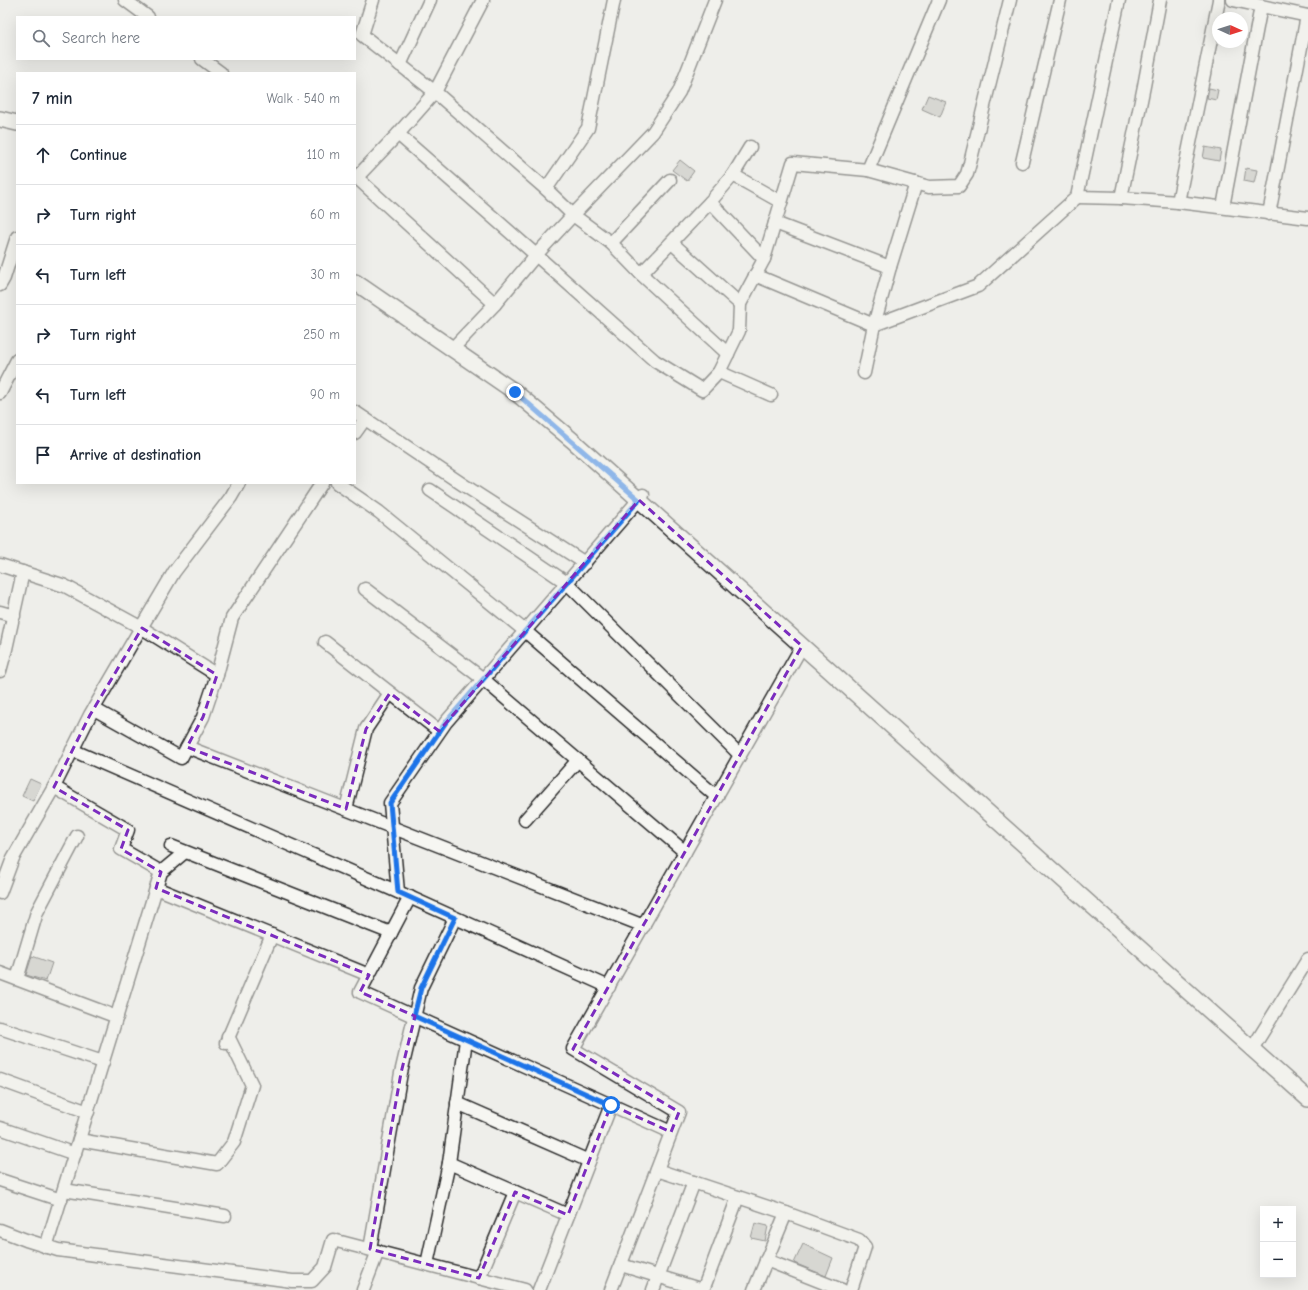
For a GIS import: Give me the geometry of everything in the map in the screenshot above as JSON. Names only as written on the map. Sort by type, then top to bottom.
[{"type":"street","points":[[125,0],[147,16]]},
{"type":"street","points":[[373,0],[362,35],[435,92],[546,189],[573,215],[611,243],[728,354]]},
{"type":"street","points":[[400,64],[430,0]]},
{"type":"street","points":[[483,0],[435,92],[398,134],[356,177],[495,304]]},
{"type":"street","points":[[546,189],[588,128],[614,0]]},
{"type":"street","points":[[452,349],[495,304],[536,255],[573,215],[653,132],[679,92],[715,0]]},
{"type":"street","points":[[868,170],[939,0]]},
{"type":"street","points":[[398,134],[655,362],[702,390],[719,372],[739,331],[740,304],[764,258],[793,163],[868,170],[929,187],[960,186],[967,174],[1010,0]]},
{"type":"street","points":[[1022,162],[1060,0]]},
{"type":"street","points":[[755,275],[874,325],[978,286],[1078,197],[1119,0]]},
{"type":"street","points":[[1121,198],[1160,0]]},
{"type":"street","points":[[1178,202],[1219,0]]},
{"type":"street","points":[[1233,0],[1308,16],[1269,214]]},
{"type":"street","points":[[1222,207],[1261,6]]},
{"type":"street","points":[[203,60],[219,72]]},
{"type":"street","points":[[0,119],[16,123]]},
{"type":"street","points":[[642,274],[710,202],[733,174],[750,147]]},
{"type":"street","points":[[733,174],[781,202]]},
{"type":"street","points":[[611,243],[670,180]]},
{"type":"street","points":[[864,373],[874,325],[916,183]]},
{"type":"street","points":[[1078,197],[1178,202],[1308,218]]},
{"type":"street","points":[[710,202],[764,258]]},
{"type":"street","points":[[775,224],[890,267]]},
{"type":"street","points":[[0,285],[4,278],[9,255],[16,239]]},
{"type":"street","points":[[672,243],[740,304]]},
{"type":"street","points":[[356,283],[515,392],[641,498],[802,646],[1308,1099]]},
{"type":"street","points":[[0,393],[16,362]]},
{"type":"street","points":[[719,372],[771,395]]},
{"type":"street","points":[[356,430],[360,416],[585,563]]},
{"type":"street","points":[[0,893],[13,858],[54,787],[94,709],[174,572],[231,497],[238,484]]},
{"type":"street","points":[[94,709],[181,758],[203,717],[217,675],[232,618],[321,484]]},
{"type":"street","points":[[338,484],[379,512],[525,631],[716,797]]},
{"type":"street","points":[[430,490],[567,583],[740,755]]},
{"type":"street","points":[[398,892],[390,803],[446,722],[641,498]]},
{"type":"street","points":[[0,565],[65,586],[142,628],[217,675]]},
{"type":"street","points":[[0,671],[3,648],[14,616],[23,572]]},
{"type":"street","points":[[365,589],[483,679],[685,852]]},
{"type":"street","points":[[0,612],[14,616]]},
{"type":"street","points":[[325,642],[439,732]]},
{"type":"street","points":[[611,1290],[679,1112],[573,1049],[802,646]]},
{"type":"street","points":[[346,809],[366,729],[390,693]]},
{"type":"street","points":[[187,747],[644,926]]},
{"type":"street","points":[[72,750],[410,897],[609,987]]},
{"type":"street","points":[[524,820],[578,760]]},
{"type":"street","points":[[54,787],[128,830],[121,848],[161,872]]},
{"type":"street","points":[[17,979],[37,912],[78,836]]},
{"type":"street","points":[[171,846],[391,933]]},
{"type":"street","points":[[46,1247],[161,872],[185,852]]},
{"type":"street","points":[[156,888],[368,975]]},
{"type":"street","points":[[410,897],[360,992],[671,1132]]},
{"type":"street","points":[[363,1290],[374,1250],[401,1073],[414,1016],[421,988],[455,918]]},
{"type":"street","points":[[79,1140],[217,1164],[234,1142],[252,1085],[226,1041],[272,935]]},
{"type":"street","points":[[1252,1049],[1308,959]]},
{"type":"street","points":[[0,973],[117,1017]]},
{"type":"street","points":[[0,1028],[103,1062]]},
{"type":"street","points":[[427,1264],[449,1163],[466,1040]]},
{"type":"street","points":[[0,1080],[88,1112]]},
{"type":"street","points":[[457,1103],[589,1161]]},
{"type":"street","points":[[539,1290],[611,1105]]},
{"type":"street","points":[[0,1128],[75,1154]]},
{"type":"street","points":[[449,1163],[568,1215]]},
{"type":"street","points":[[657,1170],[786,1213],[859,1240],[865,1247],[851,1290]]},
{"type":"street","points":[[0,1180],[62,1195],[225,1216]]},
{"type":"street","points":[[653,1290],[694,1182]]},
{"type":"street","points":[[479,1278],[515,1192]]},
{"type":"street","points":[[621,1265],[703,1290],[738,1197]]},
{"type":"street","points":[[754,1290],[786,1213]]},
{"type":"street","points":[[0,1230],[58,1250],[290,1285],[312,1281],[325,1267],[333,1240],[525,1290]]},
{"type":"street","points":[[766,1260],[842,1290]]},
{"type":"highlighted area","points":[[639,500],[802,646],[573,1049],[679,1112],[671,1132],[611,1105],[568,1215],[515,1192],[479,1278],[370,1249],[401,1073],[415,1016],[360,992],[369,975],[156,888],[161,872],[121,849],[128,830],[54,787],[90,715],[142,628],[217,675],[203,717],[187,747],[346,809],[366,729],[390,693],[439,731]]},
{"type":"building","points":[[1209,88],[1218,90],[1216,100],[1207,98]]},
{"type":"building","points":[[928,95],[946,102],[940,117],[922,109]]},
{"type":"building","points":[[1205,147],[1221,150],[1219,161],[1203,158]]},
{"type":"building","points":[[680,160],[694,171],[687,181],[672,170]]},
{"type":"building","points":[[1246,168],[1257,170],[1254,183],[1244,181]]},
{"type":"building","points":[[30,779],[41,784],[33,801],[22,796]]},
{"type":"building","points":[[32,956],[52,963],[46,981],[26,975]]},
{"type":"building","points":[[755,1223],[768,1226],[765,1241],[751,1238]]},
{"type":"building","points":[[803,1244],[833,1258],[826,1276],[794,1263]]},
{"type":"route","points":[[515,392],[639,500],[446,722],[390,803],[398,892],[455,918],[421,988],[414,1016],[611,1105]]}]
